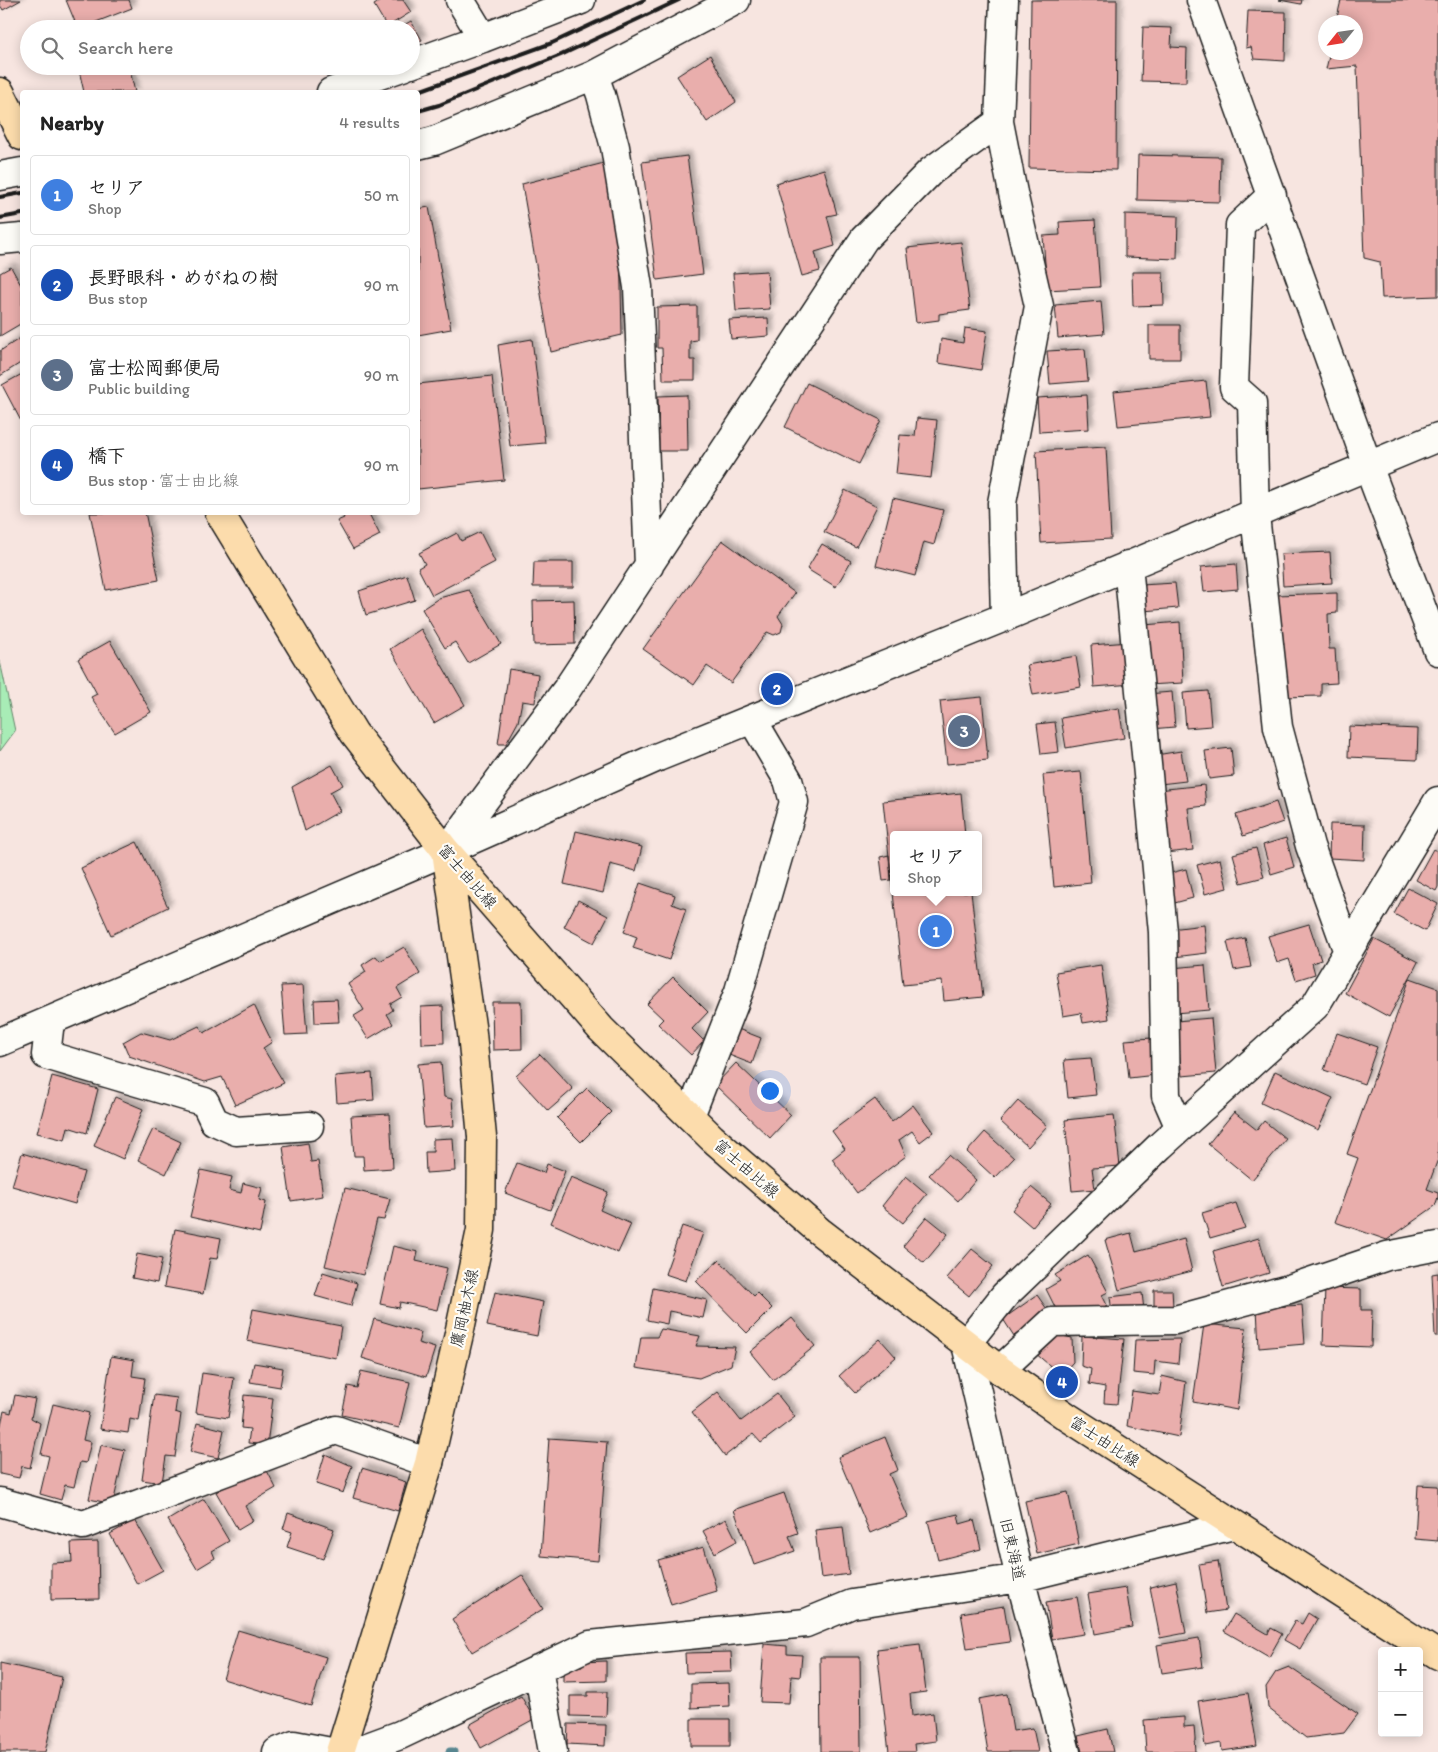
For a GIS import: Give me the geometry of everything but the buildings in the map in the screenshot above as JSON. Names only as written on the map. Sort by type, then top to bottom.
[{"type":"main road","points":[[0,92],[20,132]]},
{"type":"main road","name":"富士由比線","points":[[221,515],[354,733],[446,851],[601,1029],[712,1138],[819,1231],[1000,1370],[1066,1416],[1438,1655]]},
{"type":"main road","name":"鷹岡柚木線","points":[[340,1752],[430,1463],[481,1230],[482,1137],[472,1033],[446,851]]},
{"type":"street","points":[[460,0],[483,38]]},
{"type":"street","points":[[420,61],[581,0]]},
{"type":"street","points":[[420,144],[434,141],[594,75],[736,0]]},
{"type":"street","points":[[1004,0],[1000,122],[1012,193],[1039,306],[1002,503],[1005,617]]},
{"type":"street","points":[[1201,0],[1368,466],[1438,651]]},
{"type":"street","points":[[337,90],[379,75]]},
{"type":"street","points":[[594,75],[615,147],[638,287],[649,566]]},
{"type":"street","points":[[446,851],[567,689],[864,239],[931,171],[1000,122]]},
{"type":"street","points":[[0,176],[20,172]]},
{"type":"street","points":[[1272,195],[1240,226],[1234,387],[1252,403],[1255,515],[1278,727],[1310,846],[1348,952]]},
{"type":"street","points":[[0,240],[20,238]]},
{"type":"street","points":[[0,1042],[446,851],[658,757],[1255,515],[1438,437]]},
{"type":"street","points":[[1128,565],[1164,932],[1166,1096],[1180,1128]]},
{"type":"street","points":[[690,1116],[739,991],[794,802],[788,780],[752,719]]},
{"type":"street","points":[[966,1344],[1005,1295],[1180,1128],[1315,1006],[1438,801]]},
{"type":"street","points":[[50,1021],[46,1055],[205,1102],[214,1121],[236,1131],[310,1126]]},
{"type":"street","points":[[1000,1370],[1052,1322],[1175,1320],[1290,1289],[1387,1256],[1438,1246]]},
{"type":"street","name":"旧東海道","points":[[966,1344],[1020,1578],[1066,1752]]},
{"type":"street","points":[[0,1502],[83,1525],[336,1430],[430,1463]]},
{"type":"street","points":[[354,1752],[400,1735],[590,1645],[806,1623],[852,1604],[1020,1578],[1234,1525]]},
{"type":"street","points":[[538,1669],[553,1752]]},
{"type":"street","points":[[277,1752],[294,1744],[331,1752]]},
{"type":"green space","points":[[0,661],[15,731],[0,751]]},
{"type":"railway","points":[[420,91],[552,43],[644,0]]},
{"type":"railway","points":[[420,110],[439,105],[561,55],[679,0]]},
{"type":"railway","points":[[0,197],[20,193]]},
{"type":"railway","points":[[0,218],[20,214]]},
{"type":"place","name":"長野眼科・めがねの樹","points":[[777,689]]},
{"type":"place","name":"富士松岡郵便局","points":[[964,731]]},
{"type":"place","name":"セリア","points":[[936,931]]},
{"type":"place","name":"橋下","points":[[1062,1382]]}]
